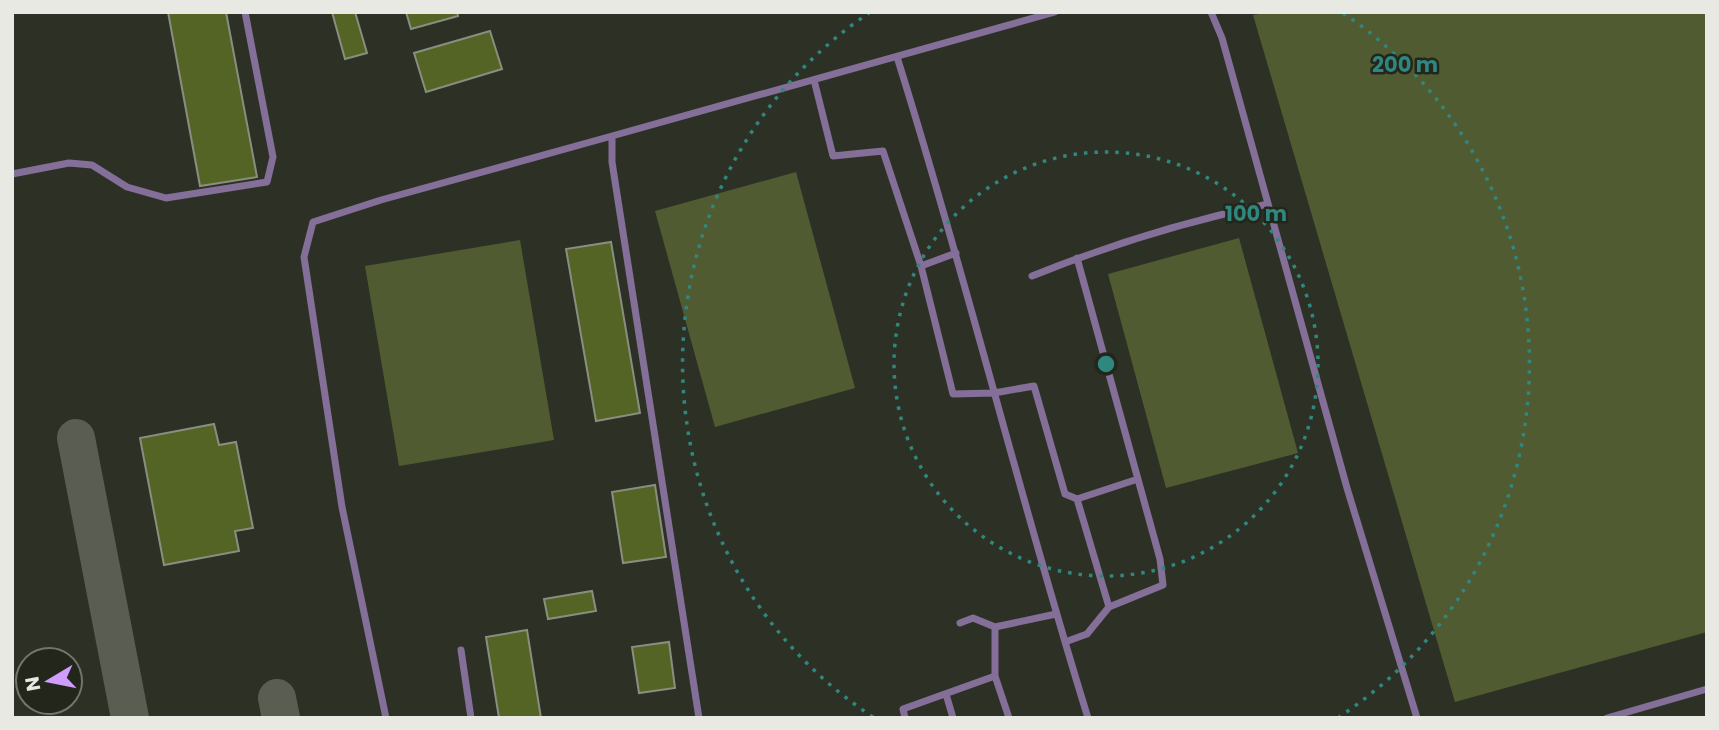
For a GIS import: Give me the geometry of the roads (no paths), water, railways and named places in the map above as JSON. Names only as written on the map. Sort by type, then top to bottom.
[{"type":"lane","points":[[12,174],[69,163],[92,165],[127,187],[166,198],[267,182],[273,157],[245,12]]},
{"type":"lane","points":[[386,718],[342,507],[304,257],[313,222],[381,200],[1055,12]]},
{"type":"lane","points":[[1212,12],[1222,38],[1347,488],[1417,718]]},
{"type":"lane","points":[[897,57],[956,253],[1056,614],[1088,718]]},
{"type":"lane","points":[[814,80],[833,156],[883,151],[921,266],[953,394],[994,393],[1034,386],[1065,495],[1077,499],[1138,479]]},
{"type":"lane","points":[[612,136],[612,162],[699,718]]},
{"type":"lane","points":[[1032,276],[1077,258],[1203,218],[1268,204]]},
{"type":"lane","points":[[921,266],[956,253]]},
{"type":"lane","points":[[1065,642],[1087,634],[1109,607],[1163,585],[1160,559],[1077,258]]},
{"type":"lane","points":[[1077,499],[1109,607]]},
{"type":"lane","points":[[960,623],[973,618],[995,627],[1056,614]]},
{"type":"lane","points":[[995,627],[995,676],[1009,718]]},
{"type":"lane","points":[[461,650],[471,718]]},
{"type":"lane","points":[[905,718],[903,709],[995,676]]},
{"type":"lane","points":[[1607,718],[1707,689]]},
{"type":"lane","points":[[946,694],[953,718]]}]
